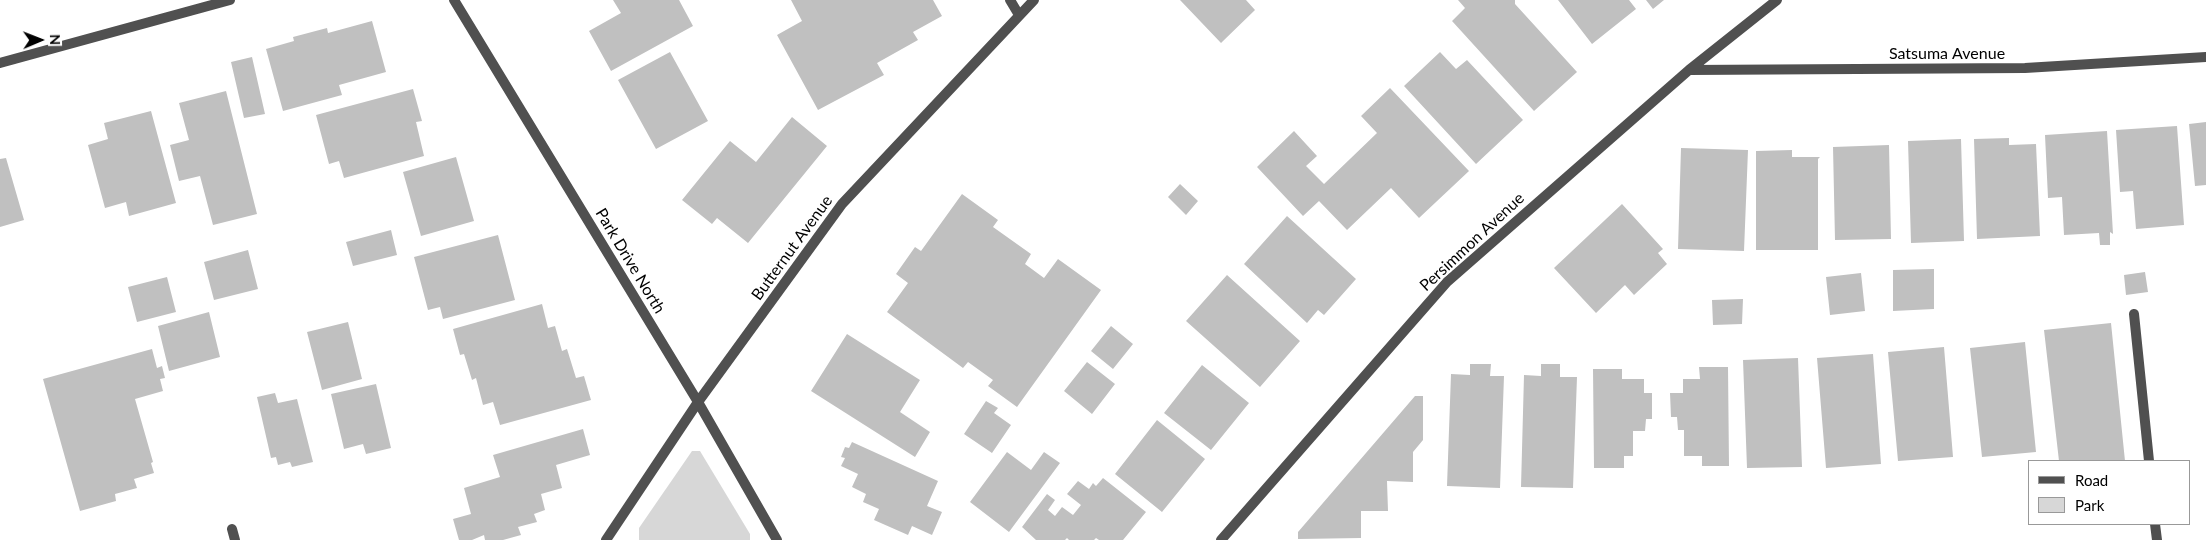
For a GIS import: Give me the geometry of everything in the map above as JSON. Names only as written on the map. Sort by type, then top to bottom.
[{"type":"street","points":[[0,63],[230,0]]},
{"type":"street","name":"Park Drive North","points":[[454,0],[698,402],[778,540]]},
{"type":"street","points":[[1010,0],[1019,15]]},
{"type":"street","name":"Butternut Avenue","points":[[606,540],[698,402],[842,204],[1034,0]]},
{"type":"street","name":"Persimmon Avenue","points":[[1221,540],[1447,282],[1689,70],[1777,0]]},
{"type":"street","name":"Satsuma Avenue","points":[[1689,70],[2025,68],[2206,57]]},
{"type":"street","points":[[2134,314],[2149,460]]},
{"type":"street","points":[[2155,525],[2157,540]]},
{"type":"street","points":[[232,529],[235,540]]},
{"type":"green space","points":[[692,451],[700,451],[750,534],[750,540],[639,540],[639,528]]},
{"type":"building","points":[[613,0],[679,0],[693,26],[611,71],[589,31],[621,13]]},
{"type":"building","points":[[791,0],[933,0],[942,16],[913,32],[918,40],[877,63],[884,75],[818,110],[777,35],[802,21]]},
{"type":"building","points":[[1180,0],[1246,0],[1255,10],[1221,43]]},
{"type":"building","points":[[1458,0],[1515,0],[1515,4],[1577,72],[1534,111],[1452,21],[1465,8]]},
{"type":"building","points":[[1558,0],[1629,0],[1636,9],[1592,44]]},
{"type":"building","points":[[1646,0],[1664,0],[1653,9]]},
{"type":"building","points":[[372,21],[386,72],[339,85],[342,95],[283,111],[266,49],[294,41],[293,37],[327,28],[328,33]]},
{"type":"building","points":[[670,52],[708,121],[656,149],[618,80]]},
{"type":"building","points":[[1440,52],[1456,69],[1467,60],[1523,120],[1476,164],[1404,86]]},
{"type":"building","points":[[252,57],[265,114],[244,118],[231,62]]},
{"type":"building","points":[[1390,88],[1469,171],[1419,218],[1391,188],[1347,230],[1319,201],[1303,216],[1257,167],[1294,131],[1317,156],[1306,166],[1324,184],[1377,133],[1361,116]]},
{"type":"building","points":[[413,89],[422,121],[416,122],[424,156],[344,178],[339,161],[329,164],[316,115]]},
{"type":"building","points":[[226,91],[257,214],[213,225],[200,176],[179,181],[170,145],[189,140],[179,103]]},
{"type":"building","points":[[151,111],[176,203],[129,216],[126,202],[105,208],[88,145],[108,139],[104,123]]},
{"type":"building","points":[[792,117],[827,146],[748,243],[717,218],[712,224],[682,200],[730,141],[756,162]]},
{"type":"building","points":[[2206,122],[2206,185],[2195,186],[2189,124]]},
{"type":"building","points":[[2177,126],[2184,225],[2136,229],[2133,191],[2120,192],[2116,130]]},
{"type":"building","points":[[2107,131],[2113,234],[2110,232],[2110,245],[2100,245],[2099,233],[2064,235],[2062,197],[2048,198],[2045,135]]},
{"type":"building","points":[[2009,138],[2009,145],[2036,144],[2040,236],[1977,239],[1974,139]]},
{"type":"building","points":[[1961,139],[1964,241],[1911,243],[1908,141]]},
{"type":"building","points":[[1889,145],[1891,239],[1835,240],[1833,147]]},
{"type":"building","points":[[1681,148],[1748,150],[1744,251],[1678,249]]},
{"type":"building","points":[[1792,150],[1792,157],[1820,157],[1818,159],[1818,250],[1756,250],[1756,151]]},
{"type":"building","points":[[456,157],[474,221],[421,236],[403,172]]},
{"type":"building","points":[[6,158],[24,220],[0,227],[0,159]]},
{"type":"building","points":[[1180,184],[1198,201],[1186,215],[1168,197]]},
{"type":"building","points":[[962,194],[998,220],[993,227],[1031,254],[1025,264],[1044,278],[1058,259],[1101,290],[1017,407],[988,386],[993,380],[968,362],[963,368],[887,312],[908,283],[896,274],[915,247],[921,251]]},
{"type":"building","points":[[1622,204],[1663,249],[1658,253],[1667,264],[1634,295],[1625,285],[1596,313],[1554,268]]},
{"type":"building","points":[[1287,216],[1356,279],[1324,315],[1318,310],[1307,323],[1244,264]]},
{"type":"building","points":[[391,230],[397,255],[353,266],[346,242]]},
{"type":"building","points":[[498,235],[515,300],[443,319],[440,307],[428,310],[414,257]]},
{"type":"building","points":[[248,250],[258,289],[214,300],[204,262]]},
{"type":"building","points":[[1934,269],[1934,309],[1893,311],[1893,270]]},
{"type":"building","points":[[2145,272],[2148,292],[2126,295],[2124,275]]},
{"type":"building","points":[[1861,273],[1865,311],[1830,315],[1826,277]]},
{"type":"building","points":[[1227,275],[1300,341],[1260,387],[1186,321]]},
{"type":"building","points":[[167,277],[176,312],[137,322],[128,287]]},
{"type":"building","points":[[1743,299],[1742,324],[1713,325],[1712,300]]},
{"type":"building","points":[[542,304],[548,328],[555,326],[562,351],[567,349],[576,378],[584,376],[591,400],[500,425],[493,402],[483,405],[476,378],[472,380],[464,354],[460,355],[453,329]]},
{"type":"building","points":[[209,312],[220,357],[169,371],[158,326]]},
{"type":"building","points":[[348,322],[362,379],[322,390],[307,332]]},
{"type":"building","points":[[2111,323],[2125,460],[2059,460],[2044,330]]},
{"type":"building","points":[[1111,326],[1133,344],[1113,369],[1091,351]]},
{"type":"building","points":[[847,334],[920,380],[900,412],[930,432],[915,457],[811,391]]},
{"type":"building","points":[[2025,342],[2036,452],[1982,457],[1970,348]]},
{"type":"building","points":[[1944,347],[1953,457],[1898,461],[1888,352]]},
{"type":"building","points":[[152,349],[157,368],[162,366],[165,378],[160,379],[163,391],[135,399],[153,462],[151,463],[154,473],[134,479],[137,488],[115,494],[116,501],[80,511],[43,379]]},
{"type":"building","points":[[1873,354],[1881,464],[1826,468],[1817,358]]},
{"type":"building","points":[[1798,358],[1802,467],[1747,468],[1743,360]]},
{"type":"building","points":[[1087,362],[1115,384],[1092,414],[1064,391]]},
{"type":"building","points":[[1470,364],[1491,364],[1490,376],[1504,376],[1500,488],[1447,486],[1451,374],[1470,375]]},
{"type":"building","points":[[1541,364],[1560,364],[1560,377],[1577,377],[1573,488],[1521,487],[1524,375],[1541,376]]},
{"type":"building","points":[[1202,365],[1249,403],[1211,450],[1164,413]]},
{"type":"building","points":[[1699,367],[1728,367],[1729,466],[1702,466],[1702,456],[1684,456],[1684,430],[1678,430],[1677,417],[1671,417],[1670,393],[1683,393],[1683,379],[1700,379]]},
{"type":"building","points":[[1593,369],[1622,369],[1622,379],[1644,379],[1644,393],[1652,393],[1652,419],[1646,419],[1645,431],[1633,431],[1633,456],[1624,456],[1624,468],[1594,468]]},
{"type":"building","points":[[376,384],[391,448],[366,454],[363,444],[344,449],[331,394]]},
{"type":"building","points":[[275,393],[278,403],[297,399],[313,462],[292,467],[290,462],[278,465],[276,457],[271,458],[257,397]]},
{"type":"building","points":[[1415,396],[1423,396],[1423,440],[1413,452],[1413,482],[1387,481],[1388,511],[1361,511],[1361,538],[1298,539],[1298,532]]},
{"type":"building","points":[[986,401],[998,408],[994,413],[1011,425],[992,453],[964,434]]},
{"type":"building","points":[[1157,420],[1205,459],[1162,512],[1115,474]]},
{"type":"building","points":[[583,429],[590,455],[556,465],[562,488],[541,494],[545,510],[534,514],[537,522],[518,527],[521,535],[503,540],[485,540],[484,535],[472,540],[459,540],[453,519],[471,514],[464,488],[500,477],[493,455]]},
{"type":"building","points":[[852,442],[938,481],[927,506],[942,512],[932,535],[912,526],[908,535],[874,520],[879,509],[863,502],[866,494],[852,487],[858,474],[841,466],[845,458],[841,457],[845,447],[849,448]]},
{"type":"building","points":[[1007,452],[1031,470],[1044,452],[1060,463],[1009,532],[970,502]]},
{"type":"building","points":[[1103,478],[1146,512],[1123,540],[1099,540],[1096,538],[1094,540],[1069,540],[1067,538],[1065,540],[1036,540],[1022,527],[1047,494],[1055,500],[1048,510],[1055,516],[1062,507],[1073,515],[1081,505],[1067,494],[1078,481],[1089,489],[1093,483],[1096,486]]}]
